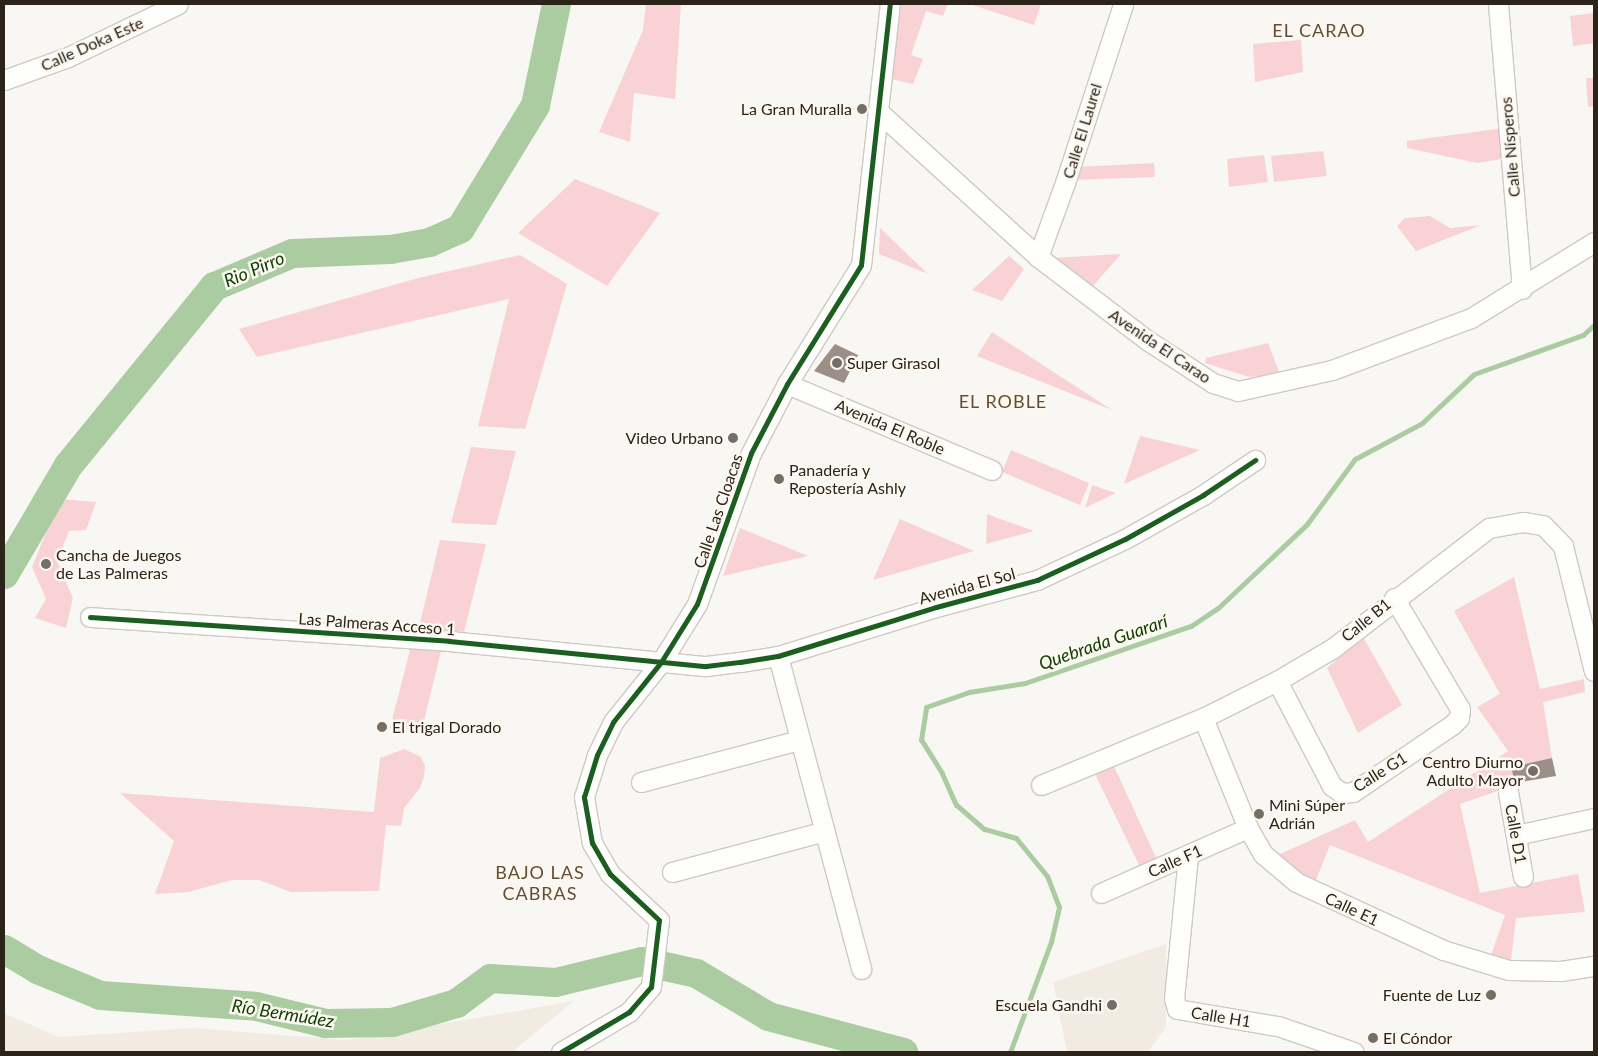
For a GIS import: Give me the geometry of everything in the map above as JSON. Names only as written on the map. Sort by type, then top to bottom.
[{"type":"street","name":"Calle Doka Este","points":[[4,80],[68,57],[178,4]]},
{"type":"street","name":"Calle Las Cloacas","points":[[561,1052],[629,1012],[651,987],[659,920],[650,909],[624,890],[610,874],[592,843],[584,797],[597,755],[613,722],[661,662],[697,604],[751,453],[786,384],[862,265],[881,114],[890,4]]},
{"type":"street","name":"Calle El Laurel","points":[[1038,257],[1066,183],[1123,4]]},
{"type":"street","name":"Calle Nísperos","points":[[1498,4],[1522,290]]},
{"type":"street","name":"Avenida El Carao","points":[[881,114],[1038,257],[1147,340],[1213,383],[1238,391],[1332,370],[1471,318],[1522,290],[1594,242]]},
{"type":"street","name":"Avenida El Roble","points":[[786,384],[992,470]]},
{"type":"street","name":"Avenida El Sol","points":[[661,662],[706,666],[778,656],[936,607],[1037,580],[1125,539],[1203,495],[1255,460]]},
{"type":"street","name":"Calle B1","points":[[1041,785],[1203,718],[1277,681],[1333,648],[1394,598],[1489,528],[1523,522],[1543,525],[1563,546],[1594,671]]},
{"type":"street","name":"Calle G1","points":[[1277,681],[1332,786],[1342,793],[1353,792],[1452,725],[1459,718],[1460,709],[1394,598]]},
{"type":"street","name":"Las Palmeras Acceso 1","points":[[90,617],[449,641],[661,662]]},
{"type":"street","points":[[778,656],[861,968]]},
{"type":"street","name":"Calle E1","points":[[1203,718],[1248,828],[1263,854],[1296,882],[1443,950],[1509,970],[1561,971],[1594,966]]},
{"type":"street","points":[[641,782],[799,740]]},
{"type":"street","name":"Calle D1","points":[[1508,792],[1523,877]]},
{"type":"street","points":[[1516,835],[1594,818]]},
{"type":"street","name":"Calle F1","points":[[1102,892],[1188,856],[1248,828]]},
{"type":"street","points":[[672,872],[825,831]]},
{"type":"street","name":"Calle H1","points":[[1188,856],[1174,998],[1177,1009],[1278,1026],[1354,1052]]},
{"type":"shaded area","points":[[646,4],[681,4],[675,99],[634,93],[630,142],[599,132],[643,30]]},
{"type":"shaded area","points":[[897,4],[948,4],[943,16],[926,11],[911,55],[923,59],[913,84],[891,79]]},
{"type":"shaded area","points":[[969,4],[1041,4],[1034,25]]},
{"type":"shaded area","points":[[1594,13],[1594,43],[1573,46],[1570,16]]},
{"type":"shaded area","points":[[1301,40],[1303,72],[1255,82],[1253,44]]},
{"type":"shaded area","points":[[1586,78],[1594,78],[1594,106],[1588,107]]},
{"type":"shaded area","points":[[1504,128],[1508,158],[1477,163],[1407,148],[1407,141]]},
{"type":"shaded area","points":[[1323,151],[1327,176],[1274,182],[1271,156]]},
{"type":"shaded area","points":[[1264,155],[1268,182],[1229,187],[1227,159]]},
{"type":"shaded area","points":[[1154,163],[1155,177],[1072,180],[1076,167]]},
{"type":"shaded area","points":[[575,179],[660,213],[607,286],[518,233]]},
{"type":"shaded area","points":[[1430,216],[1450,228],[1481,225],[1416,251],[1397,226],[1405,218]]},
{"type":"shaded area","points":[[880,228],[928,274],[879,254]]},
{"type":"shaded area","points":[[1121,254],[1093,286],[1052,258]]},
{"type":"shaded area","points":[[520,255],[567,284],[525,429],[478,426],[509,299],[257,357],[239,329],[418,278]]},
{"type":"shaded area","points":[[1009,256],[1024,269],[1002,301],[972,290]]},
{"type":"shaded area","points":[[992,332],[1112,410],[977,356]]},
{"type":"shaded area","points":[[1268,343],[1280,374],[1249,377],[1205,363],[1206,358]]},
{"type":"shaded area","points":[[1140,436],[1200,450],[1124,484]]},
{"type":"shaded area","points":[[471,447],[516,451],[496,525],[451,523]]},
{"type":"shaded area","points":[[1011,450],[1089,483],[1080,505],[1002,472]]},
{"type":"shaded area","points":[[1092,485],[1116,493],[1085,508]]},
{"type":"shaded area","name":"Cancha de Juegos de Las Palmeras","points":[[60,499],[96,502],[86,530],[69,531],[57,561],[73,598],[66,628],[35,618],[46,599],[32,567]]},
{"type":"shaded area","points":[[987,514],[1034,531],[986,544]]},
{"type":"shaded area","points":[[900,519],[974,551],[873,580]]},
{"type":"shaded area","points":[[740,528],[808,556],[723,576]]},
{"type":"shaded area","points":[[440,540],[486,544],[464,632],[419,627]]},
{"type":"shaded area","points":[[1514,577],[1540,689],[1584,679],[1585,692],[1543,702],[1552,758],[1511,767],[1515,785],[1460,804],[1480,893],[1578,874],[1585,912],[1516,918],[1511,960],[1491,955],[1505,915],[1330,845],[1314,885],[1278,855],[1355,820],[1368,842],[1508,751],[1477,707],[1500,694],[1454,611]]},
{"type":"shaded area","points":[[1363,637],[1402,705],[1358,733],[1327,668]]},
{"type":"shaded area","points":[[411,646],[442,647],[422,729],[390,728]]},
{"type":"shaded area","points":[[404,749],[421,757],[425,766],[424,777],[420,788],[404,808],[401,826],[386,825],[379,891],[291,892],[259,880],[232,880],[188,892],[155,894],[174,841],[120,793],[374,812],[380,758]]},
{"type":"shaded area","points":[[1112,762],[1158,862],[1141,869],[1093,770]]},
{"type":"shaded area","name":"Escuela Gandhi","points":[[1166,944],[1166,1027],[1148,1052],[1067,1052],[1053,982]]},
{"type":"shaded area","points":[[574,1001],[512,1052],[4,1052],[4,1013],[59,1037],[193,1028],[348,1040]]},
{"type":"building","name":"Super Girasol","points":[[835,344],[858,355],[844,383],[814,371]]},
{"type":"building","name":"Centro Diurno Adulto Mayor","points":[[1552,758],[1556,776],[1515,783],[1511,767]]},
{"type":"waterway","name":"Rio Pirro","points":[[4,574],[68,465],[214,286],[292,253],[390,249],[429,242],[460,228],[535,105],[556,4]]},
{"type":"waterway","name":"Quebrada Guararí","points":[[1010,1052],[1051,942],[1059,907],[1047,876],[1016,838],[984,829],[956,805],[942,773],[921,740],[926,707],[969,692],[1025,683],[1191,626],[1218,608],[1307,524],[1355,459],[1422,423],[1474,374],[1583,335],[1594,325]]},
{"type":"waterway","name":"Río Bermúdez","points":[[4,949],[37,969],[100,995],[256,1006],[325,1023],[392,1022],[456,1003],[490,978],[555,982],[642,961],[696,973],[768,1016],[903,1052]]},
{"type":"cycle path","points":[[561,1052],[629,1012],[651,987],[659,920],[610,874],[592,843],[584,797],[597,755],[613,722],[661,662],[697,604],[751,453],[787,384],[861,265],[890,4]]},
{"type":"cycle path","points":[[90,617],[449,641],[706,666],[740,662],[778,656],[936,607],[1037,580],[1125,539],[1203,495],[1255,460]]},
{"type":"place","name":"La Gran Muralla","points":[[862,109]]},
{"type":"place","name":"Super Girasol","points":[[837,363]]},
{"type":"place","name":"Video Urbano","points":[[733,438]]},
{"type":"place","name":"Panadería y Repostería Ashly","points":[[779,479]]},
{"type":"place","name":"Cancha de Juegos de Las Palmeras","points":[[46,564]]},
{"type":"place","name":"El trigal Dorado","points":[[382,727]]},
{"type":"place","name":"Centro Diurno Adulto Mayor","points":[[1533,771]]},
{"type":"place","name":"Mini Súper Adrián","points":[[1259,814]]},
{"type":"place","name":"Fuente de Luz","points":[[1491,995]]},
{"type":"place","name":"Escuela Gandhi","points":[[1112,1005]]},
{"type":"place","name":"El Cóndor","points":[[1373,1038]]},
{"type":"district","name":"EL CARAO","points":[[1319,30]]},
{"type":"district","name":"EL ROBLE","points":[[1003,401]]},
{"type":"district","name":"BAJO LAS CABRAS","points":[[540,883]]}]
